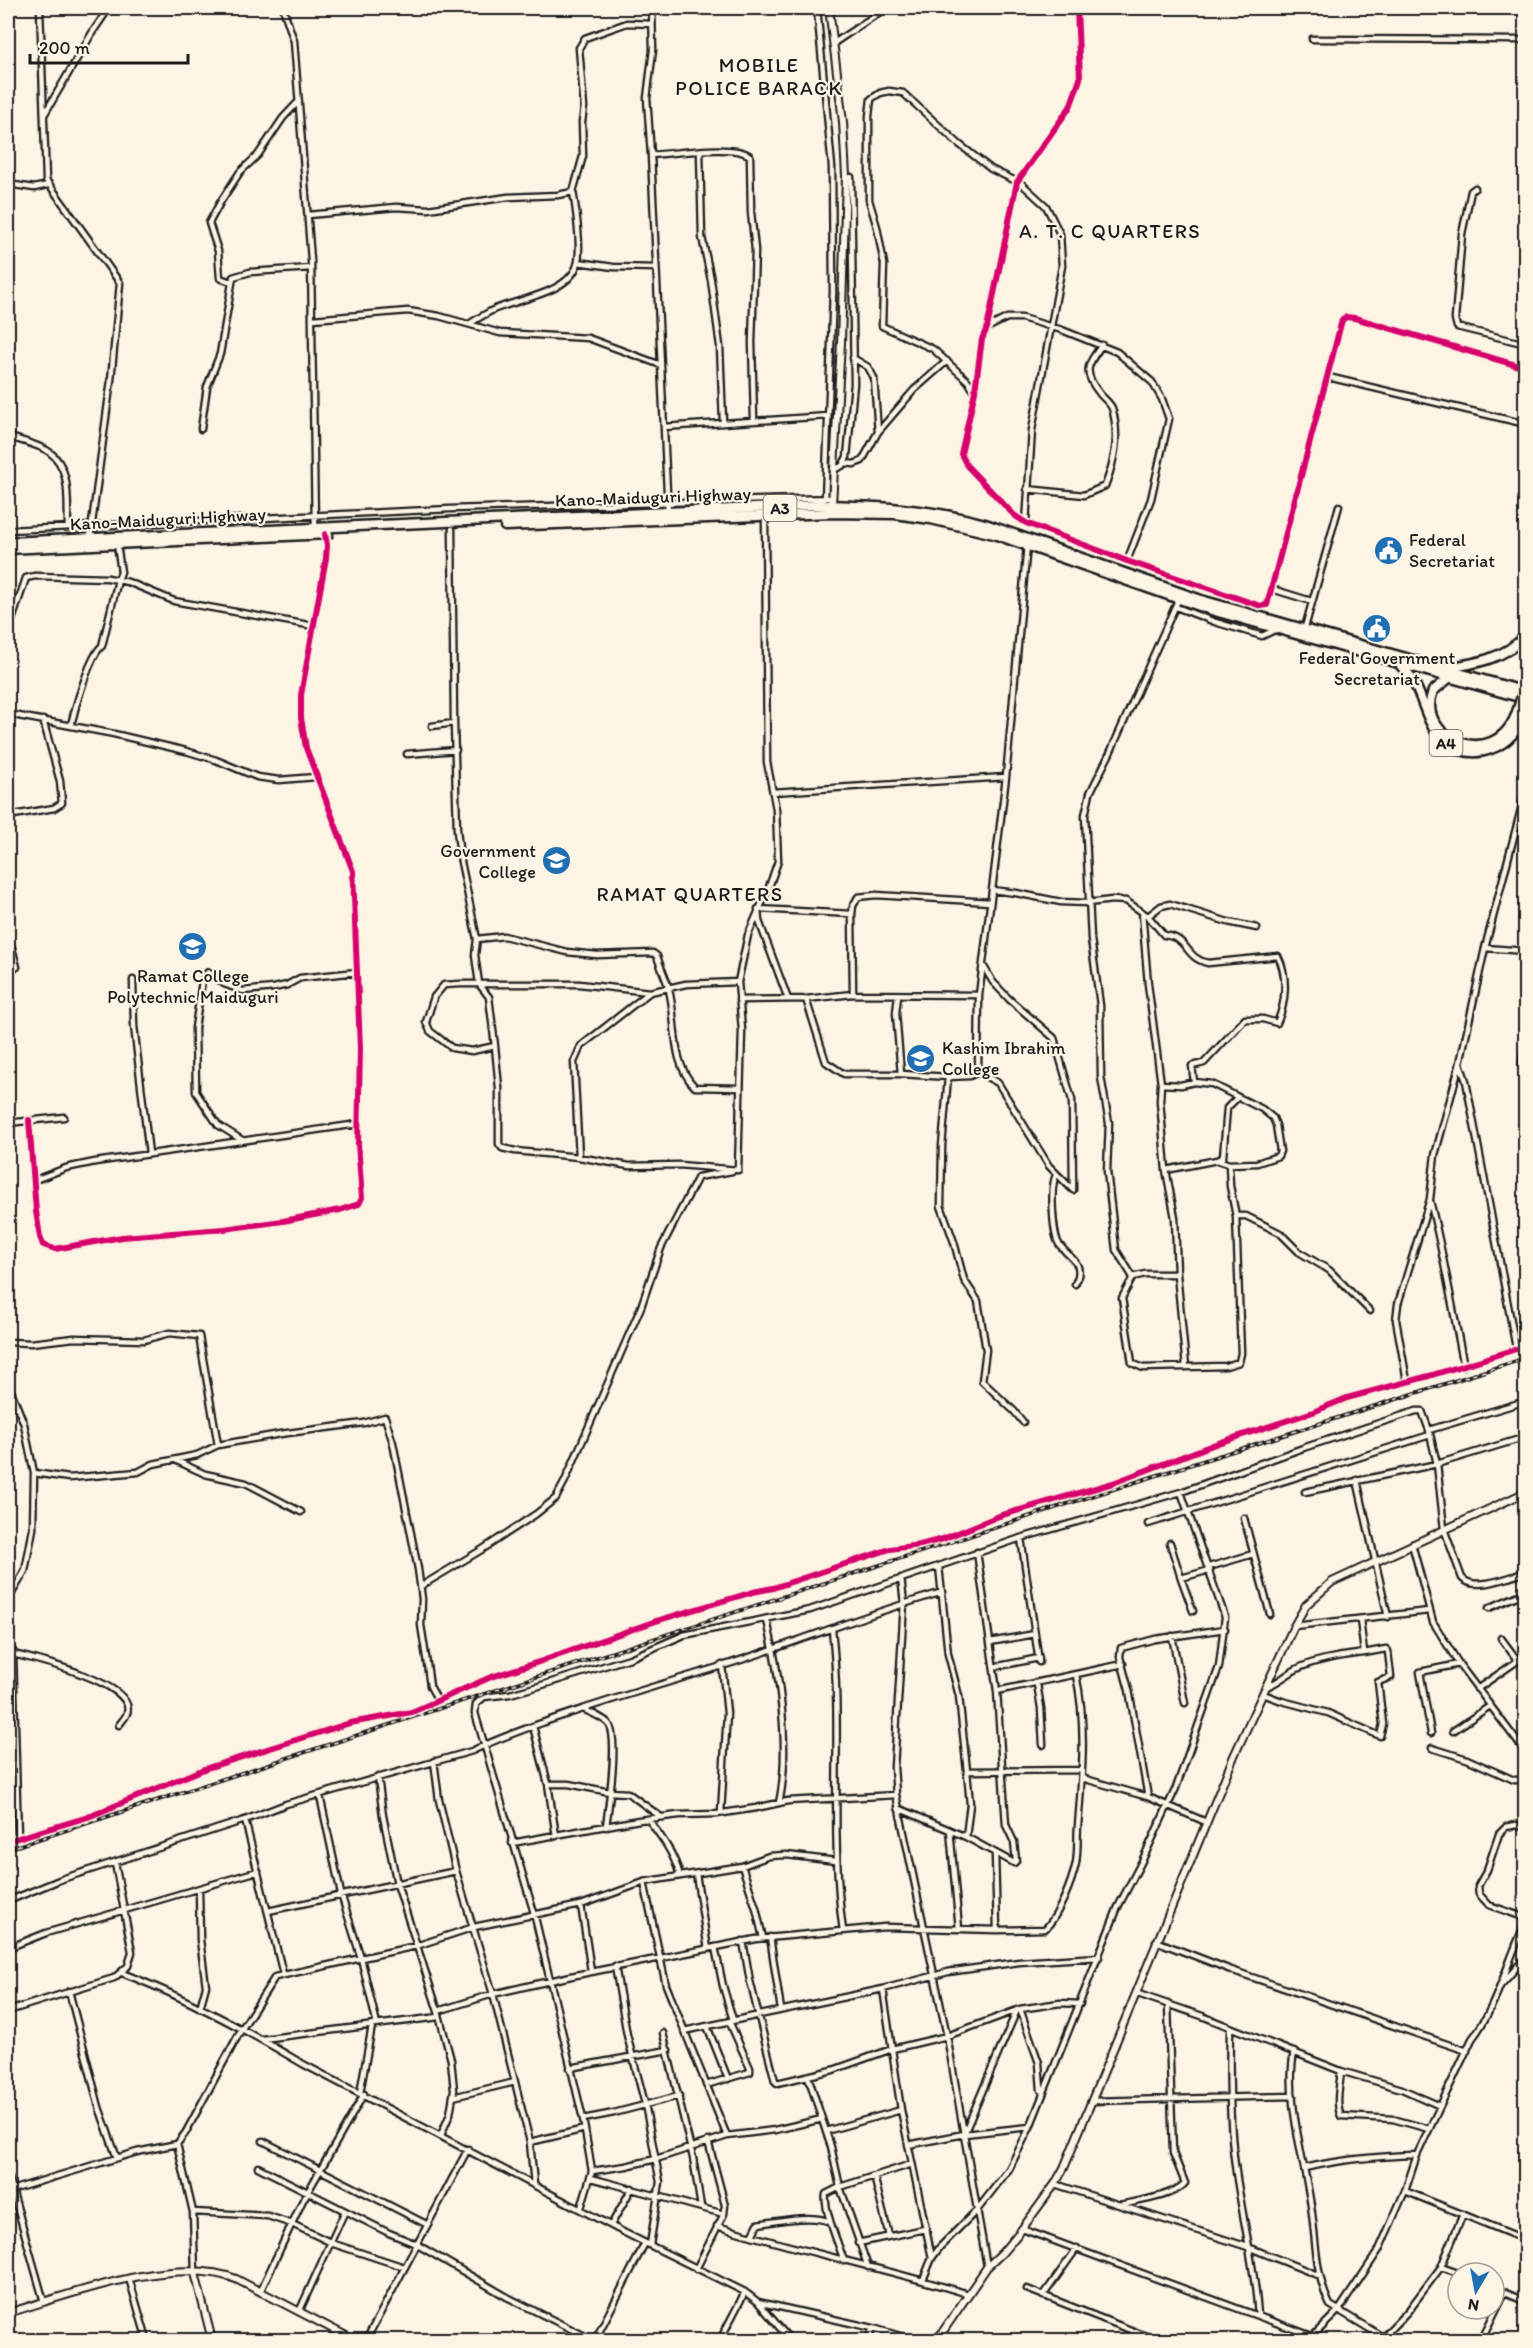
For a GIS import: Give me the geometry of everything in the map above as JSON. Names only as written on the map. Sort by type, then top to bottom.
[{"type":"highway","name":"Kano-Maiduguri Highway","points":[[8,542],[829,501],[890,506],[966,519],[1052,546],[1172,591],[1399,664],[1526,699]]},
{"type":"highway","name":"Kano-Maiduguri Highway","points":[[8,549],[834,513],[914,516],[965,525],[1027,545],[1177,603],[1442,668],[1526,693]]},
{"type":"highway","points":[[1442,668],[1489,659],[1506,651],[1526,635]]},
{"type":"highway","name":"A4","points":[[1399,664],[1416,685],[1433,729],[1450,746],[1468,752],[1476,753],[1496,747],[1511,737],[1522,714],[1526,684]]},
{"type":"highway","name":"A4","points":[[1449,678],[1434,691],[1431,708],[1437,726],[1451,738],[1475,746],[1489,743],[1508,730],[1522,714]]},
{"type":"street","points":[[40,8],[46,180],[120,283],[111,380],[90,538]]},
{"type":"street","points":[[44,116],[109,8]]},
{"type":"street","points":[[284,8],[294,41],[308,215],[313,318],[315,528]]},
{"type":"street","points":[[8,530],[564,504],[668,508],[647,98],[653,50],[652,8]]},
{"type":"street","points":[[817,8],[832,166],[829,501]]},
{"type":"street","points":[[829,8],[846,176],[841,343],[829,501]]},
{"type":"street","points":[[834,44],[886,8]]},
{"type":"street","points":[[1077,8],[1080,79],[1070,107],[1017,182],[987,328],[982,339],[975,391],[961,454],[964,462],[1014,514],[1026,523],[1127,561],[1262,606],[1267,605],[1342,320],[1346,317],[1526,368]]},
{"type":"street","points":[[469,324],[494,310],[539,296],[561,284],[573,273],[578,262],[573,192],[583,156],[584,107],[579,48],[585,38],[627,23],[652,24]]},
{"type":"street","points":[[1312,39],[1526,40]]},
{"type":"street","points":[[975,391],[968,381],[933,349],[882,326],[884,264],[869,200],[869,116],[871,99],[880,93],[889,91],[903,93],[991,169],[1017,182],[1046,206],[1060,234],[1062,266],[1032,430],[1026,523]]},
{"type":"street","points":[[231,282],[220,278],[218,251],[209,223],[240,172],[258,155],[283,118],[299,101]]},
{"type":"street","points":[[651,155],[729,150],[750,156],[755,250],[752,342],[754,420]]},
{"type":"street","points":[[700,152],[702,237],[720,346],[723,422]]},
{"type":"street","points":[[845,463],[854,384],[851,177]]},
{"type":"street","points":[[8,184],[34,188],[48,185]]},
{"type":"street","points":[[1475,188],[1471,191],[1462,234],[1455,319],[1457,327],[1526,344]]},
{"type":"street","points":[[308,215],[396,207],[428,209],[508,197],[558,195],[573,192]]},
{"type":"street","points":[[578,262],[613,267],[656,268]]},
{"type":"street","points":[[201,429],[207,387],[222,344],[233,277],[244,273],[311,268]]},
{"type":"street","points":[[313,318],[408,311],[439,316],[500,333],[588,338],[661,365]]},
{"type":"street","points":[[987,328],[1007,318],[1022,318],[1050,326],[1102,345],[1127,359],[1152,382],[1162,399],[1169,419],[1151,499],[1127,561]]},
{"type":"street","points":[[1027,489],[1084,495],[1105,486],[1115,457],[1116,432],[1110,404],[1095,387],[1088,370],[1088,363],[1102,345]]},
{"type":"street","points":[[853,358],[868,367],[874,378],[878,432]]},
{"type":"street","points":[[833,470],[845,463],[855,464],[862,461],[878,432],[914,390],[947,361]]},
{"type":"street","points":[[1328,377],[1524,424],[1526,410]]},
{"type":"street","points":[[664,427],[828,416]]},
{"type":"street","points":[[8,436],[49,452],[62,467],[66,476],[68,527]]},
{"type":"street","points":[[1304,633],[1311,601],[1336,526],[1339,506]]},
{"type":"street","points":[[738,1170],[742,1030],[738,982],[748,935],[777,861],[776,808],[768,762],[765,516]]},
{"type":"street","points":[[452,529],[454,723],[460,857],[477,939],[475,955],[479,984],[489,997],[499,1088],[499,1143],[502,1148],[515,1151],[579,1157],[629,1166],[679,1165],[738,1170]]},
{"type":"street","points":[[29,1120],[36,1211],[40,1237],[43,1245],[48,1248],[55,1249],[160,1232],[224,1229],[283,1221],[346,1209],[359,1204],[362,1198],[358,1124],[360,1049],[353,871],[306,748],[301,718],[301,695],[326,558],[325,534]]},
{"type":"street","points":[[71,725],[76,704],[95,653],[102,646],[121,572],[117,544]]},
{"type":"street","points":[[978,1072],[979,995],[1006,777],[1027,545]]},
{"type":"street","points":[[8,632],[26,578],[34,576],[108,578],[128,582],[174,601],[314,626]]},
{"type":"street","points":[[1272,589],[1311,601]]},
{"type":"street","points":[[1133,1277],[1116,1250],[1107,1171],[1109,1123],[1101,1077],[1100,1005],[1094,970],[1084,827],[1090,793],[1177,603]]},
{"type":"street","points":[[8,714],[71,725],[186,751],[216,760],[256,777],[279,780],[316,777]]},
{"type":"street","points":[[8,816],[54,808],[62,803],[60,781],[43,720]]},
{"type":"street","points":[[432,726],[454,723]]},
{"type":"street","points":[[407,754],[456,750]]},
{"type":"street","points":[[773,792],[1006,777]]},
{"type":"street","points":[[1407,1381],[1396,1320],[1405,1278],[1430,1199],[1435,1155],[1460,1063],[1485,948],[1526,790]]},
{"type":"street","points":[[992,890],[1061,902],[1126,901],[1148,916],[1164,935],[1173,936],[1182,941],[1194,959],[1200,962],[1278,956],[1282,963],[1284,1000],[1277,1023],[1263,1019],[1245,1019],[1204,1063],[1192,1066],[1194,1082]]},
{"type":"street","points":[[853,994],[852,914],[858,897],[876,895],[990,902]]},
{"type":"street","points":[[1148,916],[1161,906],[1170,904],[1228,922],[1257,928]]},
{"type":"street","points":[[758,909],[852,914]]},
{"type":"street","points":[[758,909],[759,921],[788,999]]},
{"type":"street","points":[[1142,912],[1144,953],[1161,1084],[1160,1101],[1167,1170],[1175,1218],[1186,1367]]},
{"type":"street","points":[[8,933],[17,967]]},
{"type":"street","points":[[477,939],[504,936],[567,952],[597,955],[653,953],[657,956],[668,987],[680,1059],[687,1078],[695,1087],[739,1088]]},
{"type":"street","points":[[1485,948],[1526,951]]},
{"type":"street","points":[[978,1072],[998,1083],[1033,1144],[1073,1190],[1072,1100],[1054,1038],[1001,990],[984,967]]},
{"type":"street","points":[[242,1140],[218,1125],[196,1092],[195,1028],[202,981],[208,972],[224,984],[243,991],[274,988],[287,985],[300,978],[357,972]]},
{"type":"street","points":[[133,980],[134,1026],[149,1154]]},
{"type":"street","points":[[579,1157],[575,1057],[581,1046],[650,992],[668,987],[738,982]]},
{"type":"street","points":[[495,1046],[472,1051],[452,1048],[430,1031],[426,1022],[434,997],[444,985],[579,984],[650,992]]},
{"type":"street","points":[[740,1000],[806,999],[853,994],[979,995]]},
{"type":"street","points":[[898,995],[896,1013],[901,1074]]},
{"type":"street","points":[[806,999],[826,1062],[844,1074],[948,1077],[970,1076],[978,1072]]},
{"type":"street","points":[[1526,1036],[1524,1063],[1526,1082]]},
{"type":"street","points":[[1460,1063],[1466,1081],[1516,1348]]},
{"type":"street","points":[[948,1077],[942,1146],[941,1206],[964,1280],[978,1301],[986,1350],[982,1381],[1023,1422]]},
{"type":"street","points":[[1161,1084],[1181,1085],[1194,1082],[1212,1084],[1262,1109],[1273,1118],[1280,1150],[1278,1156],[1257,1163],[1229,1164],[1217,1160]]},
{"type":"street","points":[[1167,1170],[1223,1157],[1227,1108],[1238,1097]]},
{"type":"street","points":[[8,1123],[64,1117]]},
{"type":"street","points":[[35,1180],[66,1168],[358,1124]]},
{"type":"street","points":[[1178,1274],[1145,1274],[1133,1277],[1122,1298],[1132,1363],[1143,1368],[1226,1366],[1239,1362],[1241,1353],[1236,1216],[1230,1186],[1229,1164]]},
{"type":"street","points":[[421,1586],[483,1550],[556,1498],[566,1481],[641,1307],[661,1248],[677,1220],[686,1197],[699,1177],[738,1170]]},
{"type":"street","points":[[1057,1174],[1053,1179],[1052,1201],[1058,1243],[1078,1265],[1079,1276],[1075,1284]]},
{"type":"street","points":[[1430,1199],[1444,1256],[1464,1366]]},
{"type":"street","points":[[1236,1216],[1246,1216],[1280,1233],[1299,1252],[1329,1270],[1370,1311]]},
{"type":"street","points":[[8,1342],[31,1343],[74,1338],[144,1340],[169,1333],[199,1336],[218,1445]]},
{"type":"street","points":[[8,1841],[88,1817],[204,1769],[322,1731],[350,1723],[412,1712],[491,1677],[656,1621],[773,1588],[890,1550],[943,1539],[999,1516],[1132,1476],[1347,1398],[1464,1366],[1526,1346]]},
{"type":"street","points":[[8,1383],[24,1424],[34,1473],[33,1529],[25,1570],[8,1600]]},
{"type":"street","points":[[1148,1524],[1526,1401]]},
{"type":"street","points":[[581,2208],[592,2171],[585,2129],[534,1913],[475,1713],[476,1704],[484,1697],[539,1686],[630,1658],[684,1635],[810,1610],[1021,1538],[1181,1492],[1303,1448],[1416,1411],[1422,1411],[1425,1414],[1437,1464],[1444,1529],[1462,1578],[1466,1583],[1475,1584],[1496,1581],[1526,1572]]},
{"type":"street","points":[[34,1473],[69,1478],[138,1472],[153,1464],[177,1461],[218,1445],[364,1423],[385,1417],[393,1443],[418,1569],[417,1577],[421,1586],[421,1625],[430,1686],[438,1701]]},
{"type":"street","points":[[1305,1492],[1437,1464],[1526,1437]]},
{"type":"street","points":[[177,1461],[205,1474],[246,1483],[301,1512]]},
{"type":"street","points":[[1356,1480],[1388,1617]]},
{"type":"street","points":[[923,2280],[932,2258],[961,2224],[978,2209],[1009,2169],[1030,2127],[1118,1907],[1176,1788],[1219,1667],[1225,1617],[1181,1492]]},
{"type":"street","points":[[937,2340],[987,2267],[1022,2229],[1056,2184],[1138,1994],[1156,1941],[1206,1822],[1294,1626],[1306,1605],[1332,1582],[1526,1492]]},
{"type":"street","points":[[1244,1518],[1270,1614]]},
{"type":"street","points":[[994,1667],[1039,1660],[1021,1538]]},
{"type":"street","points":[[1170,1544],[1193,1611]]},
{"type":"street","points":[[1412,1544],[1432,1622],[1477,1689],[1525,1751]]},
{"type":"street","points":[[898,1808],[966,1837],[1014,1863],[1016,1861],[1014,1842],[1006,1825],[997,1691],[977,1552]]},
{"type":"street","points":[[1181,1578],[1253,1554]]},
{"type":"street","points":[[939,1566],[948,1654],[959,1696],[967,1771],[970,1804],[966,1837]]},
{"type":"street","points":[[901,1578],[904,1603],[894,1767],[896,1795],[947,2036],[987,2267]]},
{"type":"street","points":[[1489,1608],[1526,1592]]},
{"type":"street","points":[[8,1901],[62,1879],[245,1821],[286,1804],[472,1751],[484,1744],[584,1708],[774,1649],[904,1603],[943,1593]]},
{"type":"street","points":[[1294,1626],[1430,1611]]},
{"type":"street","points":[[1360,1619],[1364,1653]]},
{"type":"street","points":[[768,1620],[774,1649],[784,1740],[783,1786],[779,1803]]},
{"type":"street","points":[[832,1629],[836,1663],[838,1798],[836,1861],[843,1930]]},
{"type":"street","points":[[1148,1797],[1142,1756],[1120,1657],[1121,1648],[1172,1636],[1225,1629]]},
{"type":"street","points":[[990,1642],[1035,1634]]},
{"type":"street","points":[[1172,1636],[1185,1703]]},
{"type":"street","points":[[1501,1638],[1518,1660]]},
{"type":"street","points":[[8,1645],[13,1654],[10,1691],[18,1838]]},
{"type":"street","points":[[1263,1694],[1328,1713],[1380,1736],[1383,1725],[1378,1682],[1391,1677],[1388,1651],[1386,1649],[1308,1665],[1295,1670],[1279,1683],[1266,1687]]},
{"type":"street","points":[[13,1654],[60,1666],[114,1689],[124,1698],[127,1706],[127,1713],[119,1725]]},
{"type":"street","points":[[1477,1689],[1526,1655]]},
{"type":"street","points":[[997,1691],[1123,1664]]},
{"type":"street","points":[[1431,1733],[1420,1672],[1459,1664]]},
{"type":"street","points":[[721,1813],[727,1713],[722,1665]]},
{"type":"street","points":[[438,2011],[493,1994],[591,1971],[770,1937],[885,1928],[1045,1929],[1064,1898],[1076,1862],[1082,1770],[1081,1707],[1076,1675]]},
{"type":"street","points":[[1037,1684],[1043,1745]]},
{"type":"street","points":[[1453,1731],[1490,1706]]},
{"type":"street","points":[[584,1708],[609,1724],[612,1731],[613,1746],[606,1827]]},
{"type":"street","points":[[533,1726],[548,1784],[556,1836]]},
{"type":"street","points":[[1432,1748],[1467,1759],[1514,1780],[1520,1780],[1526,1776]]},
{"type":"street","points":[[434,1761],[439,1800],[456,1871],[493,1994],[530,2142],[534,2185]]},
{"type":"street","points":[[967,1771],[1082,1770]]},
{"type":"street","points":[[378,1777],[383,1816],[397,1884],[438,2011],[451,2060],[454,2090],[450,2114],[441,2135]]},
{"type":"street","points":[[1082,1778],[1148,1797],[1206,1822]]},
{"type":"street","points":[[548,1784],[569,1784],[628,1793],[661,1817]]},
{"type":"street","points":[[512,1843],[661,1817],[721,1813],[779,1803],[896,1795]]},
{"type":"street","points":[[260,2292],[308,2192],[362,2094],[374,2025],[361,1958],[341,1894],[320,1796]]},
{"type":"street","points":[[648,1819],[670,1848],[676,1859],[680,1876]]},
{"type":"street","points":[[245,1821],[284,1974]]},
{"type":"street","points":[[1022,2229],[1258,2316],[1311,2338],[1340,2310],[1379,2250],[1405,2191],[1417,2155],[1500,1987],[1526,1920],[1489,1905],[1479,1894],[1478,1886],[1487,1870],[1499,1834],[1506,1827],[1516,1825],[1526,1827]]},
{"type":"street","points":[[950,1830],[959,1929]]},
{"type":"street","points":[[995,1854],[997,1930]]},
{"type":"street","points":[[10,2191],[117,2158],[177,2144],[275,1977],[416,1946],[474,1927],[581,1905],[644,1882],[742,1866],[769,1856],[786,1855],[836,1861]]},
{"type":"street","points":[[8,2011],[114,1978],[128,1966],[132,1952],[115,1863]]},
{"type":"street","points":[[742,1866],[763,1938]]},
{"type":"street","points":[[8,1948],[46,1933],[258,1871]]},
{"type":"street","points":[[268,1911],[456,1871]]},
{"type":"street","points":[[696,1874],[708,1949]]},
{"type":"street","points":[[644,1882],[666,1985],[727,2136]]},
{"type":"street","points":[[199,1889],[200,1940],[206,1986],[200,2008]]},
{"type":"street","points":[[581,1905],[591,1971]]},
{"type":"street","points":[[770,1937],[781,2010]]},
{"type":"street","points":[[743,1941],[775,2081],[782,2082],[833,2070],[892,2049],[947,2036],[1019,2010],[1060,2003],[1080,2004]]},
{"type":"street","points":[[1156,1941],[1231,1970],[1467,2050]]},
{"type":"street","points":[[706,2085],[747,2074],[750,2068],[731,2021],[715,1947]]},
{"type":"street","points":[[684,2031],[935,1976],[1019,1962],[1099,1957]]},
{"type":"street","points":[[1500,1987],[1526,1957]]},
{"type":"street","points":[[258,2167],[389,2233],[416,2244],[507,2297],[594,2340],[648,2244],[660,2182],[645,2104],[632,2058],[615,1966]]},
{"type":"street","points":[[122,1973],[170,1992],[262,2038],[303,2064],[696,2269],[745,2292],[758,2302],[790,2340]]},
{"type":"street","points":[[884,1989],[901,2110],[932,2258]]},
{"type":"street","points":[[69,1991],[99,2107],[117,2158]]},
{"type":"street","points":[[1138,1994],[1341,2071],[1402,2089],[1440,2106]]},
{"type":"street","points":[[1119,2205],[1162,2195],[1182,2187],[1185,2183],[1173,2153],[1168,2004]]},
{"type":"street","points":[[1019,2010],[1039,2063],[1042,2080],[1041,2096]]},
{"type":"street","points":[[964,2134],[1019,2010]]},
{"type":"street","points":[[262,2038],[439,2017]]},
{"type":"street","points":[[707,2026],[728,2079]]},
{"type":"street","points":[[1230,2029],[1229,2097],[1234,2157],[1257,2293],[1258,2316]]},
{"type":"street","points":[[663,2034],[679,2096],[701,2207]]},
{"type":"street","points":[[570,2068],[668,2050]]},
{"type":"street","points":[[1294,2052],[1291,2066],[1293,2097],[1320,2276],[1330,2305],[1382,2339],[1408,2311],[1441,2267],[1463,2214]]},
{"type":"street","points":[[1341,2071],[1338,2100],[1341,2116],[1394,2119],[1429,2129]]},
{"type":"street","points":[[808,2076],[826,2131],[840,2187],[868,2268]]},
{"type":"street","points":[[453,2097],[515,2082]]},
{"type":"street","points":[[583,2119],[679,2096]]},
{"type":"street","points":[[1092,2101],[1293,2097]]},
{"type":"street","points":[[826,2131],[901,2110]]},
{"type":"street","points":[[592,2171],[656,2160],[727,2136],[775,2130],[822,2119]]},
{"type":"street","points":[[909,2145],[964,2134],[1030,2127]]},
{"type":"street","points":[[530,2142],[585,2129]]},
{"type":"street","points":[[263,2141],[426,2224]]},
{"type":"street","points":[[696,2269],[724,2214],[724,2195],[708,2141]]},
{"type":"street","points":[[177,2144],[193,2212],[195,2273],[212,2340]]},
{"type":"street","points":[[366,2340],[468,2149]]},
{"type":"street","points":[[1305,2168],[1372,2157],[1417,2155]]},
{"type":"street","points":[[844,2261],[824,2200],[826,2194],[840,2187],[912,2164]]},
{"type":"street","points":[[8,2175],[10,2191],[44,2302]]},
{"type":"street","points":[[874,2176],[889,2236]]},
{"type":"street","points":[[591,2178],[724,2214]]},
{"type":"street","points":[[1056,2184],[1248,2247],[1320,2276]]},
{"type":"street","points":[[611,2225],[632,2188]]},
{"type":"street","points":[[1405,2191],[1526,2240]]},
{"type":"street","points":[[299,2313],[345,2211]]},
{"type":"street","points":[[193,2212],[268,2217],[404,2267]]},
{"type":"street","points":[[752,2236],[758,2224],[807,2219],[822,2219],[830,2222]]},
{"type":"street","points":[[717,2226],[968,2294]]},
{"type":"street","points":[[858,2243],[925,2229]]},
{"type":"street","points":[[1043,2296],[1077,2248]]},
{"type":"street","points":[[1441,2267],[1446,2269]]},
{"type":"street","points":[[8,2313],[146,2274],[195,2273],[229,2276],[354,2340]]},
{"type":"street","points":[[129,2278],[147,2340]]},
{"type":"street","points":[[1027,2289],[1156,2340]]},
{"type":"street","points":[[720,2340],[745,2292]]},
{"type":"street","points":[[1506,2292],[1524,2301]]},
{"type":"street","points":[[758,2302],[873,2328],[914,2340]]},
{"type":"street","points":[[1480,2340],[1490,2321]]},
{"type":"street","points":[[8,2323],[13,2340]]},
{"type":"street","points":[[868,2340],[873,2328]]},
{"type":"railway","points":[[8,1849],[1095,1495],[1526,1358]]},
{"type":"cycle path","points":[[1077,8],[1080,79],[1070,107],[1017,182],[987,328],[982,339],[975,391],[961,454],[967,466],[1014,515],[1026,523],[1127,561],[1261,606],[1267,605],[1342,320],[1346,317],[1355,318],[1526,368]]},
{"type":"cycle path","points":[[29,1120],[40,1237],[43,1245],[55,1249],[122,1237],[224,1229],[283,1221],[359,1204],[362,1198],[358,1144],[360,1049],[353,871],[306,748],[301,718],[301,695],[326,558],[325,534]]},
{"type":"cycle path","points":[[8,1841],[88,1817],[204,1769],[350,1723],[412,1712],[491,1677],[656,1621],[773,1588],[890,1549],[943,1539],[999,1516],[1113,1483],[1347,1398],[1526,1346]]},
{"type":"place","name":"Federal Secretariat","points":[[1388,550]]},
{"type":"place","name":"Federal Government Secretariat","points":[[1377,629]]},
{"type":"place","name":"Government College","points":[[557,861]]},
{"type":"place","name":"Ramat College Polytechnic Maiduguri","points":[[193,947]]},
{"type":"place","name":"Kashim Ibrahim College","points":[[921,1058]]},
{"type":"district","name":"MOBILE POLICE BARACK","points":[[759,76]]},
{"type":"district","name":"A. T. C QUARTERS","points":[[1110,231]]},
{"type":"district","name":"RAMAT QUARTERS","points":[[690,894]]}]
